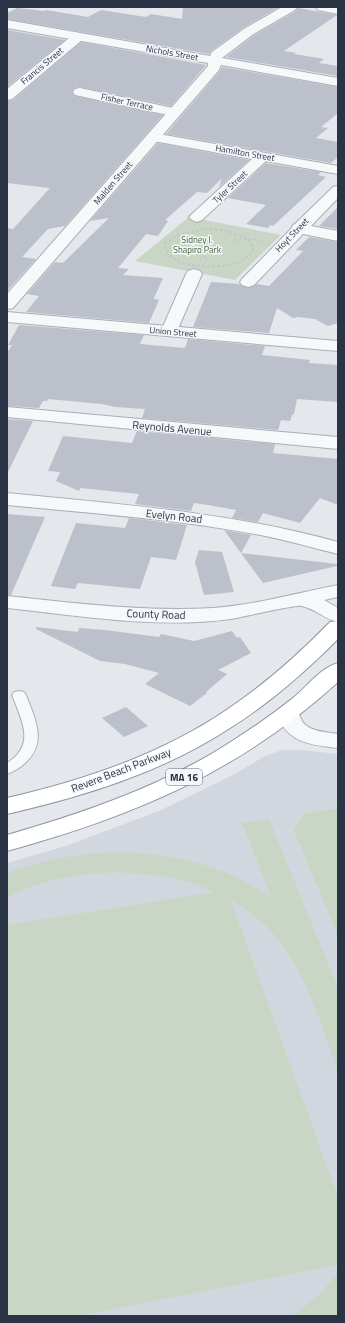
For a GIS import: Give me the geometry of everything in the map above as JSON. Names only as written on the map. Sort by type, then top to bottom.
[{"type":"highway","name":"Revere Beach Parkway","points":[[7,806],[63,792],[106,778],[158,758],[192,741],[229,719],[265,693],[309,655],[338,627]]},
{"type":"highway","name":"MA 16","points":[[7,842],[98,814],[172,783],[232,752],[288,714],[338,670]]},
{"type":"street","name":"Malden Street","points":[[7,304],[153,137],[173,112],[214,67],[216,55],[291,7]]},
{"type":"street","points":[[322,7],[338,10]]},
{"type":"street","name":"Nichols Street","points":[[7,24],[338,82]]},
{"type":"street","name":"Francis Street","points":[[7,96],[78,37]]},
{"type":"street","name":"Fisher Terrace","points":[[80,92],[173,112]]},
{"type":"street","name":"Hamilton Street","points":[[153,137],[338,170]]},
{"type":"street","name":"Tyler Street","points":[[197,217],[263,156]]},
{"type":"street","name":"Hoyt Street","points":[[248,282],[298,228],[338,190]]},
{"type":"street","points":[[298,228],[338,236]]},
{"type":"street","points":[[168,331],[194,274]]},
{"type":"street","name":"Union Street","points":[[7,317],[338,346]]},
{"type":"street","name":"Reynolds Avenue","points":[[7,412],[338,443]]},
{"type":"street","name":"Evelyn Road","points":[[7,499],[227,522],[272,530],[338,548]]},
{"type":"street","name":"County Road","points":[[7,602],[119,613],[170,616],[246,610],[338,591]]},
{"type":"street","points":[[304,598],[338,616]]},
{"type":"street","points":[[288,714],[292,724],[301,732],[316,737],[338,740]]},
{"type":"lane","points":[[7,769],[20,762],[27,754],[33,739],[19,695]]},
{"type":"path","points":[[210,229],[228,231],[247,239],[253,245],[254,250],[242,260],[230,265],[208,266],[186,264],[170,256],[166,251],[166,246],[169,241],[183,233],[193,230],[210,229]]},
{"type":"path","points":[[234,240],[247,239],[270,242]]},
{"type":"shaded area","points":[[282,750],[302,750],[338,754],[338,808],[305,813],[293,829],[338,936],[338,1316],[7,1316],[7,863],[66,846],[159,811],[231,776],[265,756]]},
{"type":"green space","name":"Sidney I. Shapiro Park","points":[[189,217],[281,235],[235,280],[135,261]]},
{"type":"green space","points":[[338,808],[338,936],[293,829],[305,813]]},
{"type":"green space","points":[[269,819],[338,988],[338,1070],[314,1004],[293,962],[280,943],[265,926],[236,903],[224,897],[231,901],[338,1197],[338,1265],[77,1316],[7,1316],[7,1309],[9,1309],[7,1300],[7,925],[214,892],[198,885],[171,878],[130,873],[109,873],[67,877],[46,882],[7,897],[7,873],[33,864],[87,854],[114,852],[142,853],[196,863],[222,871],[271,897],[242,823]]},
{"type":"green space","points":[[338,1273],[338,1316],[293,1316],[320,1294]]},
{"type":"building","points":[[183,7],[279,7],[243,28],[209,54],[7,19],[7,13],[17,8],[46,10],[88,17],[101,10],[146,17],[151,14],[182,19]]},
{"type":"building","points":[[298,8],[337,15],[284,51],[324,59],[319,63],[338,66],[338,76],[226,57],[253,36],[296,11]]},
{"type":"building","points":[[7,30],[65,40],[7,87]]},
{"type":"building","points":[[81,42],[206,65],[171,106],[80,87],[74,88],[72,93],[75,96],[163,115],[65,226],[48,229],[22,257],[36,259],[7,291],[7,228],[13,229],[50,188],[7,183],[7,101],[13,100]]},
{"type":"building","points":[[222,67],[338,87],[338,113],[321,127],[328,128],[316,138],[338,142],[338,157],[331,163],[166,134]]},
{"type":"building","points":[[158,143],[249,160],[219,187],[222,178],[207,193],[197,192],[165,220],[168,221],[158,236],[146,234],[118,268],[129,269],[123,275],[163,278],[154,298],[159,300],[149,323],[26,312],[39,296],[27,294],[55,262],[63,263],[109,218],[90,221]]},
{"type":"building","points":[[266,163],[321,172],[318,175],[326,177],[273,226],[270,225],[268,228],[246,224],[266,205],[228,198]]},
{"type":"building","points":[[338,207],[338,229],[319,226]]},
{"type":"building","points":[[309,237],[338,242],[338,323],[328,326],[315,319],[298,317],[293,318],[277,308],[269,333],[193,327],[211,282],[240,284],[248,288],[257,284],[269,286],[303,251],[296,250]]},
{"type":"building","points":[[19,325],[144,335],[140,344],[185,348],[188,339],[265,346],[262,355],[310,360],[309,363],[338,365],[338,402],[297,399],[294,414],[292,415],[290,421],[281,420],[278,430],[142,418],[145,409],[48,399],[47,401],[43,401],[39,408],[7,406],[7,353],[12,345],[8,345]]},
{"type":"building","points":[[7,419],[33,421],[7,474]]},
{"type":"building","points":[[137,431],[275,444],[273,453],[338,459],[338,505],[320,498],[300,523],[263,513],[258,522],[232,518],[236,510],[208,505],[194,503],[191,511],[135,504],[139,494],[80,488],[79,491],[56,481],[60,472],[48,471],[63,436],[132,443]]},
{"type":"building","points":[[7,514],[45,517],[11,595],[7,595]]},
{"type":"building","points":[[129,518],[187,525],[176,560],[151,557],[140,589],[78,583],[75,589],[51,586],[76,523],[125,528]]},
{"type":"building","points":[[224,530],[251,535],[241,553],[337,564],[337,566],[263,583]]},
{"type":"building","points":[[199,550],[222,552],[234,592],[204,595],[195,562]]},
{"type":"building","points":[[36,627],[78,632],[79,628],[105,630],[159,637],[161,634],[194,641],[232,631],[237,638],[240,637],[251,653],[218,670],[227,674],[206,692],[207,693],[190,706],[145,684],[159,673],[125,664],[100,661],[36,629]]},
{"type":"building","points":[[126,707],[148,726],[124,737],[102,718]]}]
